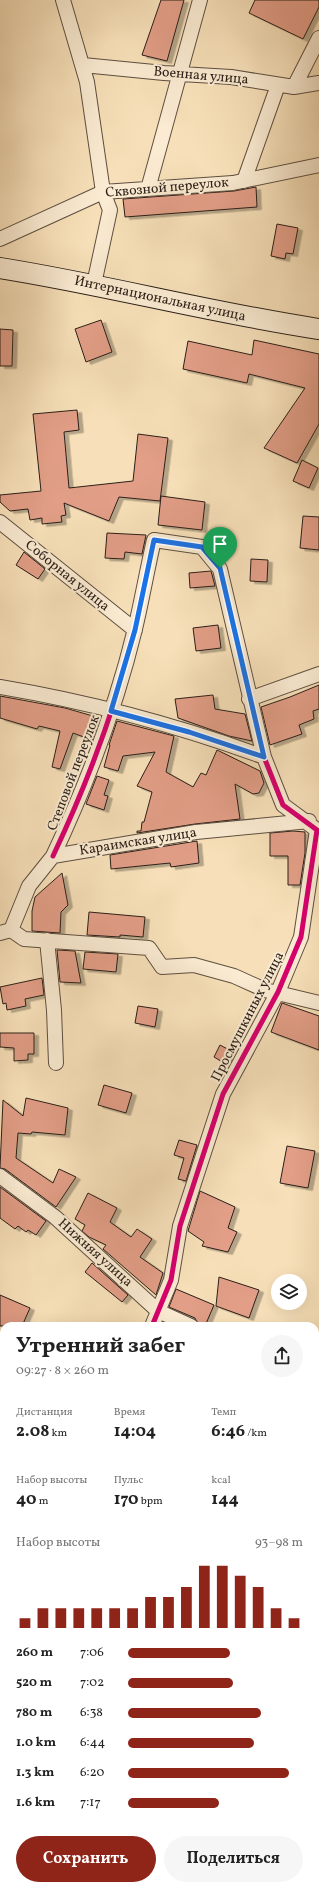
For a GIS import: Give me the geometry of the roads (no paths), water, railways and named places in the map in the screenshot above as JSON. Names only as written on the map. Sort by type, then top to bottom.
[{"type":"main road","name":"Интернациональная улица","points":[[0,268],[94,284],[265,321],[319,329]]},
{"type":"street","points":[[63,0],[83,65],[103,192],[110,210],[94,284]]},
{"type":"street","points":[[148,189],[200,0]]},
{"type":"street","points":[[294,87],[319,38]]},
{"type":"street","name":"Военная улица","points":[[83,65],[231,77],[294,87],[319,84]]},
{"type":"street","points":[[244,181],[278,85]]},
{"type":"street","name":"Сквозной переулок","points":[[0,239],[103,192],[244,181],[319,165]]},
{"type":"street","name":"Соборная улица","points":[[0,522],[135,630]]},
{"type":"street","name":"Степовой переулок","points":[[53,856],[71,818],[111,711],[135,630],[154,540],[202,547],[220,568]]},
{"type":"street","name":"Просмушкиных улица","points":[[154,1322],[171,1280],[180,1226],[223,1094],[278,992],[301,937],[317,830],[283,805],[264,757],[220,568]]},
{"type":"street","points":[[250,699],[319,674]]},
{"type":"street","points":[[0,687],[111,711],[189,732],[264,757]]},
{"type":"street","name":"Караимская улица","points":[[53,856],[196,832],[319,820]]},
{"type":"street","points":[[53,856],[29,886],[5,932],[24,939],[149,948],[162,967],[194,965],[234,976],[265,990],[319,1003]]},
{"type":"street","points":[[47,940],[54,1010],[56,1063]]},
{"type":"street","name":"Нижняя улица","points":[[0,1176],[55,1217],[158,1311],[182,1322]]}]
